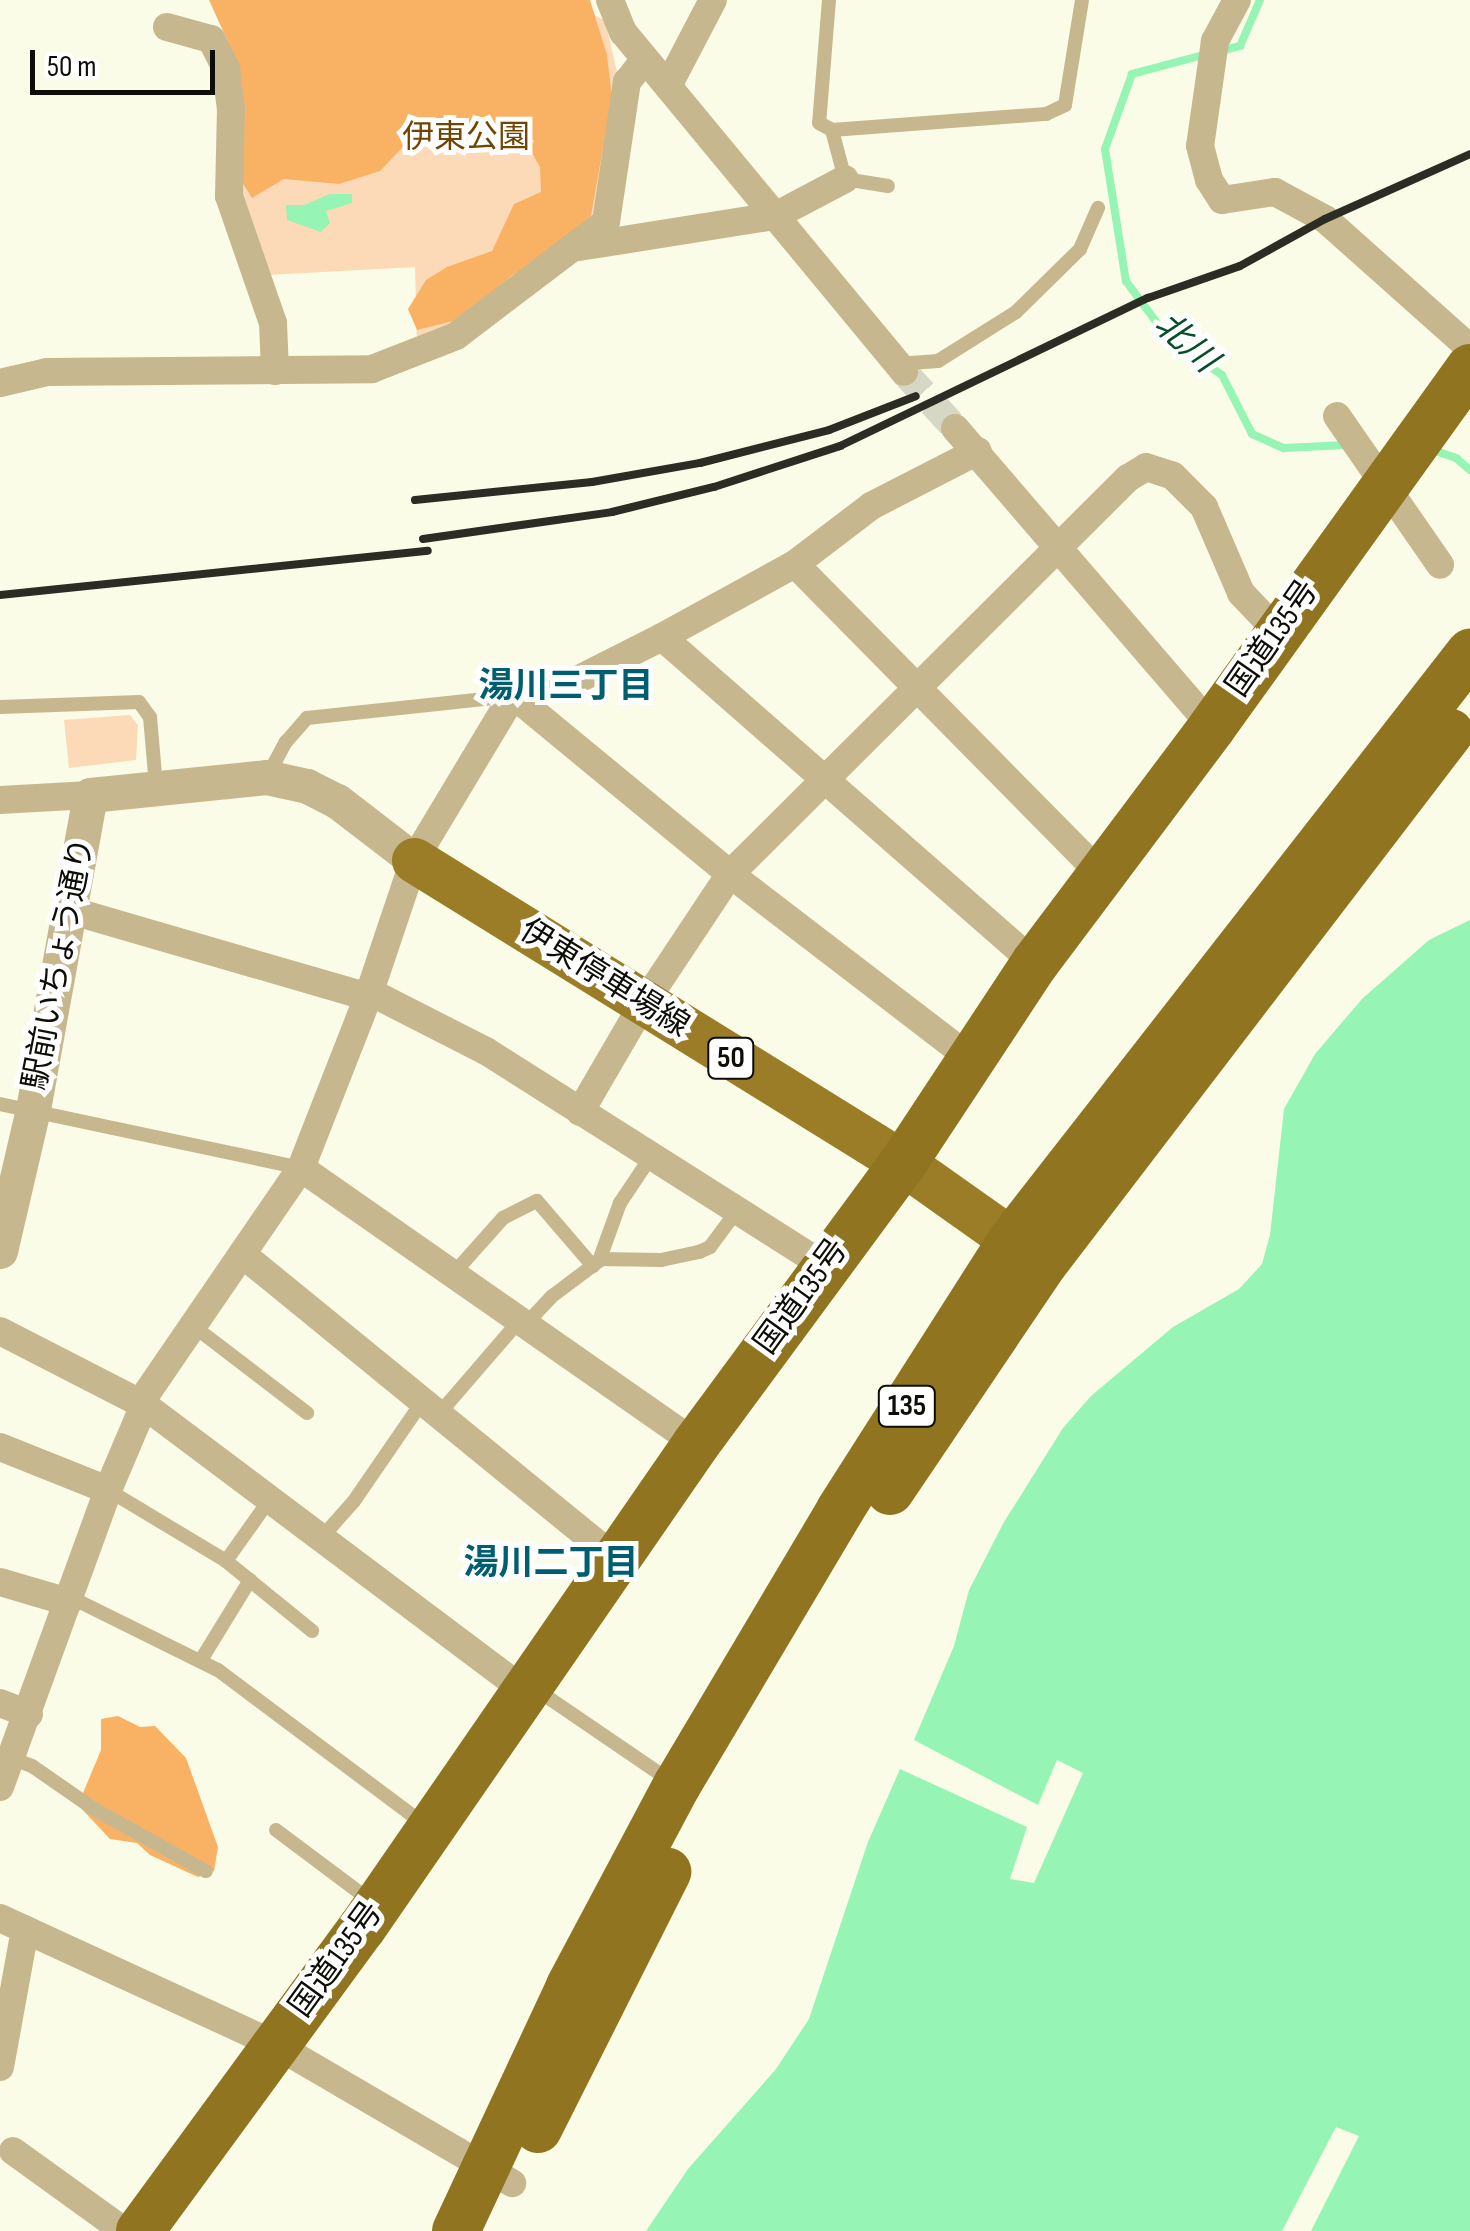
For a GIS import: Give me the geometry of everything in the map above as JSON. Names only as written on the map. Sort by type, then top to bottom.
[{"type":"highway","name":"国道135号","points":[[140,2231],[377,1906],[696,1444],[902,1162],[1035,963],[1212,728],[1278,632],[1377,446],[1470,368]]},
{"type":"highway","name":"135","points":[[490,2231],[499,2175],[570,1986],[676,1785],[840,1510],[1470,653]]},
{"type":"highway","name":"135","points":[[456,2231],[499,2175],[701,1804],[1028,1251],[1470,705]]},
{"type":"main road","name":"伊東停車場線","points":[[414,860],[902,1162],[1028,1251]]},
{"type":"street","points":[[610,0],[622,32],[901,368]]},
{"type":"street","points":[[668,86],[713,0]]},
{"type":"street","points":[[1237,0],[1216,41],[1200,146],[1208,180],[1222,200],[1275,192],[1325,219],[1470,348]]},
{"type":"street","points":[[166,27],[212,39],[226,68],[230,108],[229,196],[273,323],[275,371]]},
{"type":"street","points":[[0,384],[47,372],[372,369],[456,336],[577,248],[606,222],[627,82],[645,59]]},
{"type":"street","points":[[577,248],[775,216],[844,179]]},
{"type":"street","points":[[955,428],[978,450],[1212,728]]},
{"type":"street","points":[[1377,446],[1440,565]]},
{"type":"street","points":[[0,1787],[142,1404],[192,1324],[301,1168],[369,995],[414,860],[513,696],[566,685],[662,637],[794,564],[871,506],[978,450]]},
{"type":"street","points":[[580,1112],[730,874],[1128,478],[1146,467],[1173,476],[1204,507],[1241,594],[1278,632]]},
{"type":"street","points":[[794,564],[1101,874]]},
{"type":"street","points":[[662,637],[1035,963]]},
{"type":"street","points":[[513,696],[730,874],[970,1058]]},
{"type":"street","points":[[0,800],[266,777],[306,786],[337,801],[414,860]]},
{"type":"street","name":"駅前いちょう通り","points":[[0,1250],[16,1106],[69,910],[90,795]]},
{"type":"street","points":[[69,910],[369,995],[486,1052],[824,1265]]},
{"type":"street","points":[[301,1168],[696,1444]]},
{"type":"street","points":[[242,1254],[617,1560]]},
{"type":"street","points":[[0,1331],[142,1404],[526,1686]]},
{"type":"street","points":[[0,1447],[108,1490]]},
{"type":"street","points":[[0,1582],[68,1600]]},
{"type":"street","points":[[0,1703],[28,1714]]},
{"type":"street","points":[[0,2066],[12,1923],[274,2044],[499,2175]]},
{"type":"street","points":[[4,2154],[124,2231]]},
{"type":"lane","points":[[830,0],[819,122],[832,130],[1046,114],[1065,106],[1082,0]]},
{"type":"lane","points":[[832,130],[844,179],[888,186]]},
{"type":"lane","points":[[901,368],[938,361],[1016,312],[1080,248],[1098,208]]},
{"type":"lane","points":[[266,777],[286,742],[307,718],[513,696]]},
{"type":"lane","points":[[0,708],[139,702],[150,718],[156,786]]},
{"type":"lane","points":[[16,1106],[301,1168]]},
{"type":"lane","points":[[323,1536],[430,1409],[551,1297],[597,1262],[620,1203],[650,1158]]},
{"type":"lane","points":[[454,1273],[503,1218],[537,1202],[597,1262],[661,1260],[699,1252],[710,1247],[736,1212]]},
{"type":"lane","points":[[192,1324],[307,1413]]},
{"type":"lane","points":[[108,1490],[226,1560],[312,1630]]},
{"type":"lane","points":[[226,1560],[270,1499]]},
{"type":"lane","points":[[200,1660],[250,1580]]},
{"type":"lane","points":[[68,1600],[200,1660],[430,1828]]},
{"type":"lane","points":[[526,1686],[676,1785]]},
{"type":"lane","points":[[12,1758],[32,1766],[94,1809],[206,1871]]},
{"type":"lane","points":[[276,1830],[377,1906]]},
{"type":"green space","name":"伊東公園","points":[[209,0],[590,0],[607,55],[612,97],[591,216],[548,255],[511,276],[465,318],[417,330],[408,309],[426,280],[447,267],[492,251],[514,204],[541,192],[540,167],[520,132],[402,148],[380,171],[339,184],[284,179],[252,198],[237,174],[235,78],[228,42]]},
{"type":"green space","name":"伊東公園","points":[[236,0],[574,7],[605,20],[619,81],[598,215],[447,332],[417,346],[415,267],[268,275],[234,193]]},
{"type":"green space","points":[[130,715],[138,725],[136,760],[69,768],[64,720]]},
{"type":"green space","points":[[118,1716],[140,1727],[155,1726],[186,1758],[218,1847],[214,1871],[198,1877],[150,1855],[137,1843],[110,1839],[78,1805],[101,1750],[101,1719]]},
{"type":"shaded area","points":[[330,194],[352,194],[352,203],[326,211],[330,223],[321,232],[287,220],[286,205],[304,205]]},
{"type":"shaded area","points":[[1470,920],[1470,2231],[1311,2231],[1359,2136],[1336,2127],[1282,2231],[646,2231],[688,2169],[776,2069],[809,2019],[868,1842],[900,1769],[1027,1827],[1010,1879],[1034,1883],[1083,1773],[1057,1760],[1038,1805],[914,1740],[954,1646],[969,1590],[1004,1522],[1063,1428],[1091,1396],[1173,1327],[1239,1289],[1262,1264],[1270,1235],[1284,1109],[1315,1054],[1362,999],[1429,940]]},
{"type":"waterway","name":"北川","points":[[1220,51],[1240,46],[1260,0]]},
{"type":"waterway","name":"北川","points":[[1207,54],[1132,74],[1105,149],[1126,281],[1168,338],[1222,375],[1252,434],[1284,448],[1346,445]]},
{"type":"waterway","name":"北川","points":[[1430,449],[1456,458],[1470,470]]},
{"type":"tunnel","points":[[904,372],[955,428]]},
{"type":"railway","points":[[423,539],[612,512],[714,487],[840,446],[1148,298],[1240,266],[1325,219],[1470,154]]},
{"type":"railway","points":[[415,500],[592,482],[700,463],[829,430],[916,396]]},
{"type":"railway","points":[[0,595],[428,551]]},
{"type":"district","name":"湯川三丁目","points":[[566,687]]},
{"type":"district","name":"湯川二丁目","points":[[551,1564]]}]
